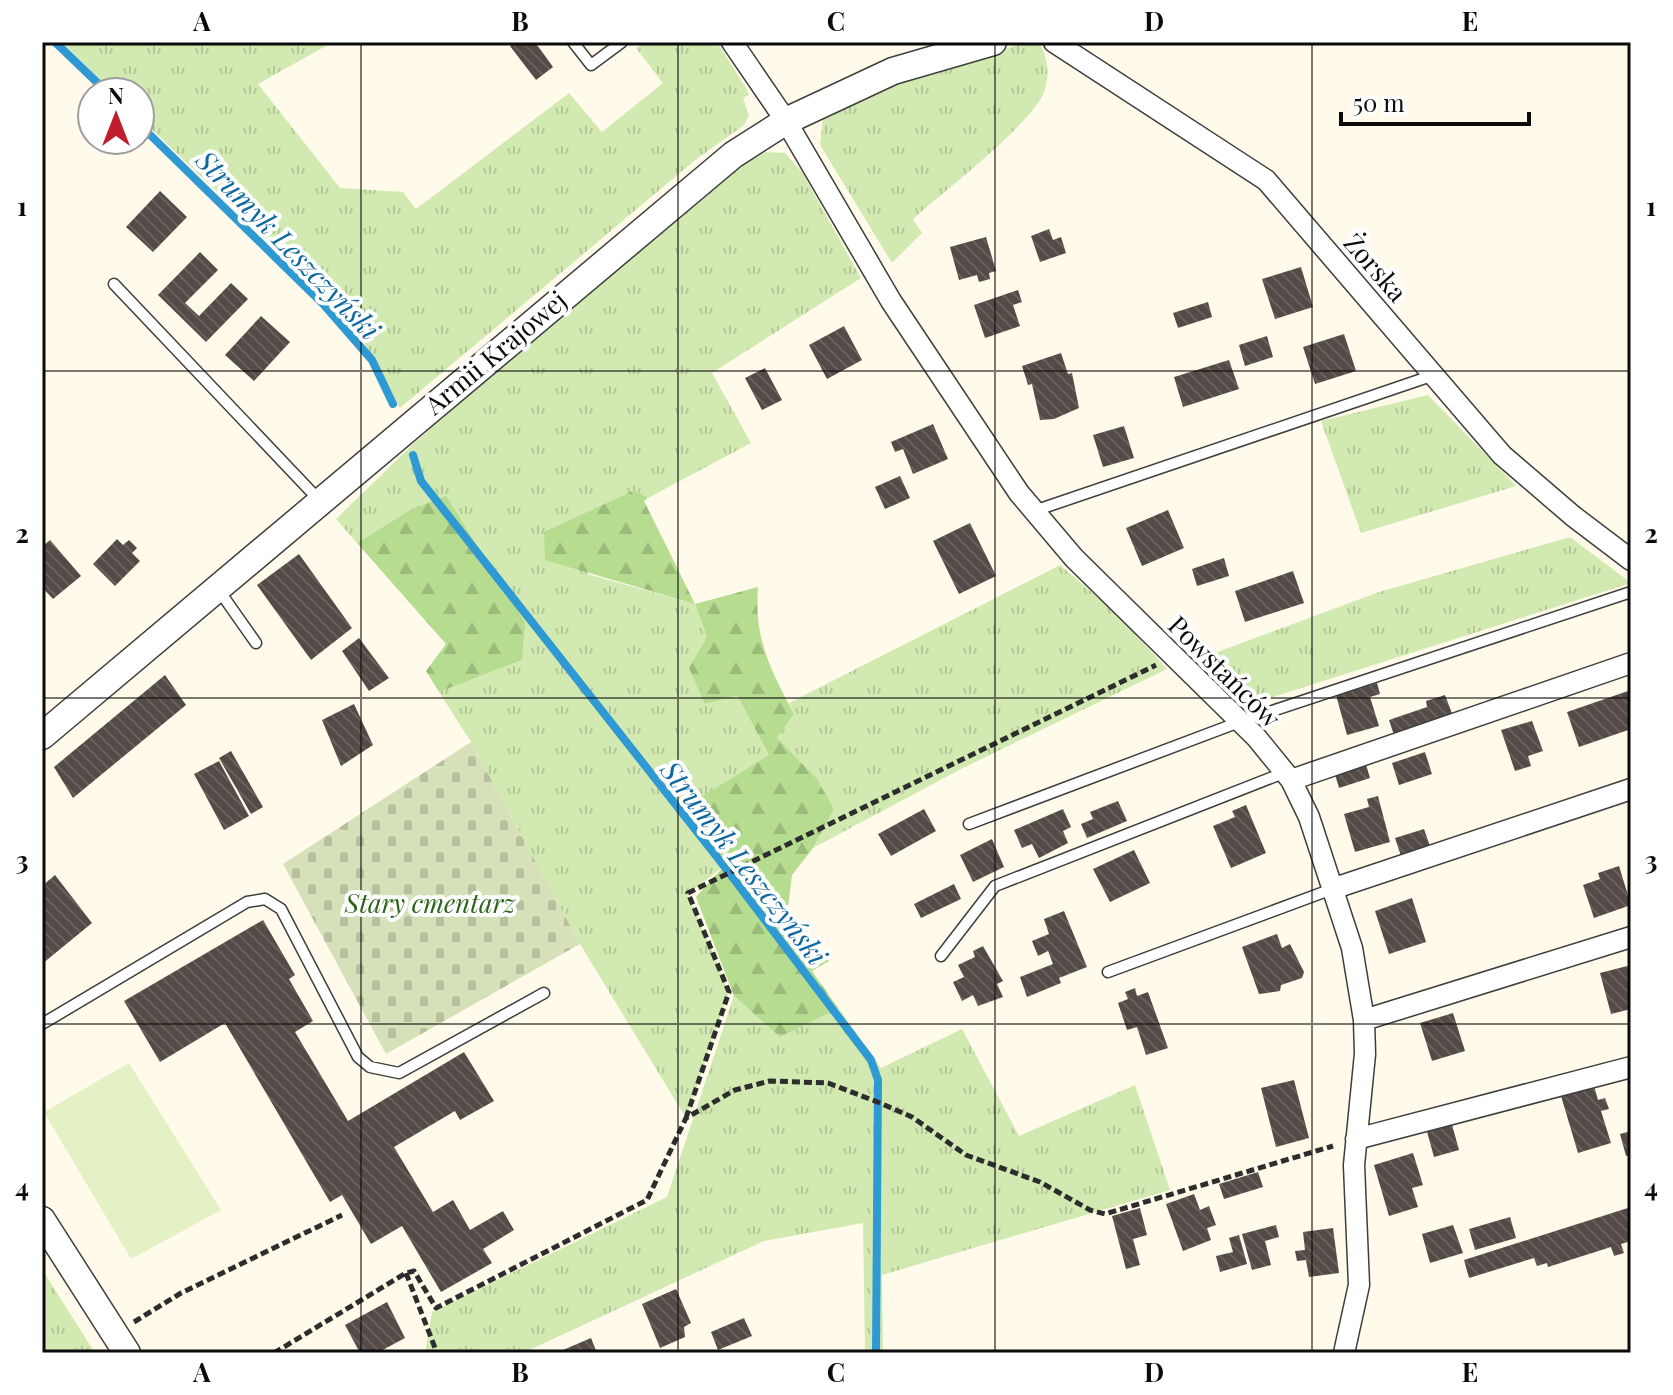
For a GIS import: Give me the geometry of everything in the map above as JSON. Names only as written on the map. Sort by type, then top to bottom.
[{"type":"street","name":"Powstańców","points":[[732,42],[786,121],[891,301],[1034,511],[1074,558],[1242,721],[1289,776],[1335,888],[1352,948],[1364,1020],[1365,1054],[1356,1139],[1359,1285],[1344,1353]]},
{"type":"street","name":"Armii Krajowej","points":[[42,736],[733,155],[786,121],[893,71],[947,48],[993,42]]},
{"type":"street","name":"Żorska","points":[[1054,42],[1266,180],[1502,455],[1573,516],[1631,560]]},
{"type":"street","points":[[1289,776],[1631,663]]},
{"type":"street","points":[[1335,888],[1631,789]]},
{"type":"street","points":[[1364,1020],[1631,937]]},
{"type":"street","points":[[1356,1139],[1631,1067]]},
{"type":"street","points":[[42,1220],[122,1343]]},
{"type":"lane","points":[[573,42],[591,65],[622,42]]},
{"type":"lane","points":[[114,284],[319,501]]},
{"type":"lane","points":[[1034,511],[1436,375]]},
{"type":"lane","points":[[217,587],[256,643]]},
{"type":"lane","points":[[969,824],[1242,721],[1631,592]]},
{"type":"lane","points":[[941,956],[995,886],[1289,776]]},
{"type":"lane","points":[[1108,972],[1335,888]]},
{"type":"lane","points":[[42,1024],[247,902],[265,899],[281,909],[358,1057],[370,1067],[399,1073],[544,993]]},
{"type":"path","points":[[274,1353],[406,1273],[414,1271],[436,1308],[647,1200],[686,1118],[729,992],[688,893],[1175,656]]},
{"type":"path","points":[[686,1118],[735,1090],[770,1081],[828,1083],[912,1117],[966,1155],[1040,1182],[1090,1210],[1105,1214],[1356,1139]]},
{"type":"path","points":[[122,1343],[181,1293],[342,1215]]},
{"type":"path","points":[[406,1273],[437,1353]]},
{"type":"green space","points":[[62,42],[333,42],[258,84],[340,188],[403,192],[416,209],[569,93],[602,132],[663,83],[636,48],[645,42],[717,42],[746,88],[749,95],[743,98],[749,116],[744,125],[694,161],[400,408],[352,321],[156,133],[156,76],[97,76]]},
{"type":"green space","points":[[1025,43],[1040,44],[1046,61],[1046,86],[1036,106],[1005,140],[913,219],[922,233],[892,263],[820,145],[823,118],[896,82]]},
{"type":"green space","points":[[765,152],[785,153],[802,172],[861,278],[712,373],[751,443],[648,498],[635,490],[587,574],[695,604],[707,637],[704,703],[737,695],[769,755],[724,866],[688,894],[729,992],[686,1118],[580,944],[471,742],[439,692],[522,660],[410,510],[357,543],[336,519],[411,446],[711,182]]},
{"type":"green space","points":[[1428,395],[1516,486],[1361,533],[1321,421]]},
{"type":"green space","points":[[635,490],[648,498],[644,501],[695,604],[545,560],[544,532]]},
{"type":"green space","points":[[446,496],[525,622],[522,660],[439,692],[426,671],[446,644],[357,543],[410,510]]},
{"type":"green space","points":[[1570,537],[1631,583],[1254,703],[1207,656],[1379,592]]},
{"type":"green space","points":[[1060,565],[1114,611],[1167,669],[963,768],[813,848],[834,808],[777,738],[794,714],[789,703]]},
{"type":"green space","points":[[758,587],[761,638],[794,714],[777,738],[817,779],[834,809],[813,848],[792,875],[788,907],[829,961],[812,971],[838,1008],[780,1037],[734,996],[696,897],[724,866],[677,812],[769,755],[737,695],[705,704],[689,668],[707,637],[695,604]]},
{"type":"green space","name":"Stary cmentarz","points":[[471,742],[580,944],[386,1054],[283,864]]},
{"type":"green space","points":[[734,996],[780,1037],[835,1003],[881,1068],[962,1029],[1019,1136],[1135,1085],[1170,1190],[882,1275],[883,1353],[865,1353],[863,1223],[764,1241],[523,1353],[425,1353],[432,1312],[667,1197]]},
{"type":"green space","points":[[129,1063],[221,1210],[131,1259],[44,1112]]},
{"type":"green space","points":[[42,1269],[95,1353],[42,1353]]},
{"type":"building","points":[[515,42],[535,42],[553,67],[536,80],[510,46]]},
{"type":"building","points":[[160,191],[187,217],[153,252],[126,227]]},
{"type":"building","points":[[1049,229],[1053,240],[1061,237],[1066,253],[1040,262],[1031,236]]},
{"type":"building","points":[[986,237],[996,271],[989,273],[990,279],[979,282],[977,275],[959,280],[950,247]]},
{"type":"building","points":[[200,252],[218,270],[185,303],[199,316],[231,283],[248,299],[206,342],[158,295]]},
{"type":"building","points":[[1301,267],[1313,307],[1275,319],[1262,279]]},
{"type":"building","points":[[1018,290],[1022,302],[1013,305],[1020,326],[985,338],[974,305]]},
{"type":"building","points":[[1208,302],[1212,317],[1178,328],[1173,313]]},
{"type":"building","points":[[261,316],[290,342],[254,381],[225,355]]},
{"type":"building","points":[[844,326],[862,360],[827,379],[809,345]]},
{"type":"building","points":[[1344,334],[1356,371],[1315,384],[1303,347]]},
{"type":"building","points":[[1267,336],[1273,357],[1245,366],[1239,345]]},
{"type":"building","points":[[1061,353],[1068,374],[1072,373],[1079,408],[1054,419],[1040,420],[1032,384],[1028,385],[1022,366]]},
{"type":"building","points":[[1229,360],[1239,389],[1183,407],[1174,377]]},
{"type":"building","points":[[765,368],[782,400],[762,410],[745,378]]},
{"type":"building","points":[[933,424],[948,459],[913,474],[903,449],[895,452],[891,442]]},
{"type":"building","points":[[1124,426],[1134,458],[1103,467],[1093,435]]},
{"type":"building","points":[[900,476],[910,498],[885,509],[875,487]]},
{"type":"building","points":[[1168,510],[1184,548],[1142,566],[1126,528]]},
{"type":"building","points":[[970,523],[996,576],[959,594],[933,541]]},
{"type":"building","points":[[117,539],[123,545],[129,540],[137,548],[132,553],[140,561],[115,586],[93,564]]},
{"type":"building","points":[[50,540],[81,576],[53,599],[42,587],[42,547]]},
{"type":"building","points":[[299,554],[352,628],[311,660],[257,585]]},
{"type":"building","points":[[1224,558],[1229,576],[1197,586],[1192,569]]},
{"type":"building","points":[[1293,571],[1304,603],[1245,622],[1235,591]]},
{"type":"building","points":[[359,638],[389,678],[369,691],[342,651]]},
{"type":"building","points":[[165,675],[186,705],[73,798],[54,767]]},
{"type":"building","points":[[1377,683],[1380,694],[1370,697],[1379,726],[1347,735],[1336,695]]},
{"type":"building","points":[[1631,690],[1631,729],[1579,747],[1567,712]]},
{"type":"building","points":[[1445,695],[1453,716],[1394,735],[1389,720],[1427,707],[1426,701]]},
{"type":"building","points":[[354,704],[373,745],[341,766],[322,720]]},
{"type":"building","points":[[1532,721],[1543,751],[1528,756],[1531,766],[1515,771],[1501,730]]},
{"type":"building","points":[[231,751],[263,807],[251,814],[219,758]]},
{"type":"building","points":[[1425,752],[1432,774],[1399,785],[1392,763]]},
{"type":"building","points":[[219,761],[249,816],[224,830],[194,774]]},
{"type":"building","points":[[1365,761],[1370,778],[1339,788],[1334,771]]},
{"type":"building","points":[[1378,796],[1390,842],[1355,852],[1344,814],[1369,807],[1367,799]]},
{"type":"building","points":[[1118,801],[1127,821],[1087,838],[1081,824],[1093,819],[1090,812]]},
{"type":"building","points":[[1246,805],[1266,853],[1231,868],[1213,826],[1235,817],[1232,811]]},
{"type":"building","points":[[924,809],[936,831],[891,856],[878,834]]},
{"type":"building","points":[[1063,809],[1071,827],[1063,831],[1068,843],[1039,858],[1032,844],[1022,848],[1014,830]]},
{"type":"building","points":[[1424,829],[1431,849],[1402,859],[1395,838]]},
{"type":"building","points":[[992,839],[1004,867],[973,882],[960,855]]},
{"type":"building","points":[[1134,850],[1150,883],[1110,902],[1093,869]]},
{"type":"building","points":[[1619,866],[1631,905],[1594,918],[1583,885],[1600,879],[1598,873]]},
{"type":"building","points":[[55,875],[92,923],[42,964],[42,886]]},
{"type":"building","points":[[954,884],[961,899],[921,918],[914,904]]},
{"type":"building","points":[[1412,898],[1426,942],[1389,954],[1375,911]]},
{"type":"building","points":[[1064,911],[1087,967],[1059,978],[1061,983],[1027,997],[1020,977],[1053,964],[1048,951],[1038,956],[1032,941],[1049,934],[1044,919]]},
{"type":"building","points":[[263,920],[295,975],[289,979],[313,1021],[295,1032],[348,1121],[464,1052],[494,1101],[460,1120],[455,1111],[394,1147],[433,1212],[453,1200],[470,1230],[503,1211],[514,1230],[483,1249],[492,1263],[441,1292],[402,1226],[371,1244],[342,1195],[330,1202],[225,1023],[160,1062],[124,1001]]},
{"type":"building","points":[[1277,934],[1282,948],[1290,944],[1304,972],[1302,978],[1281,985],[1280,991],[1259,994],[1242,947]]},
{"type":"building","points":[[983,946],[1003,981],[997,984],[1003,997],[978,1006],[973,995],[962,1001],[953,982],[964,977],[958,965],[975,957],[973,951]]},
{"type":"building","points":[[1631,965],[1631,1009],[1611,1014],[1600,973]]},
{"type":"building","points":[[1135,988],[1137,996],[1148,992],[1168,1048],[1146,1055],[1137,1027],[1127,1030],[1118,1003],[1128,999],[1125,992]]},
{"type":"building","points":[[1453,1013],[1465,1051],[1432,1061],[1420,1023]]},
{"type":"building","points":[[1294,1080],[1309,1138],[1276,1147],[1261,1088]]},
{"type":"building","points":[[1594,1086],[1598,1100],[1605,1098],[1609,1109],[1601,1111],[1611,1143],[1578,1153],[1561,1096]]},
{"type":"building","points":[[1451,1121],[1459,1150],[1434,1157],[1426,1128]]},
{"type":"building","points":[[1631,1131],[1631,1155],[1626,1156],[1620,1134]]},
{"type":"building","points":[[1413,1153],[1423,1185],[1412,1188],[1418,1207],[1389,1216],[1374,1165]]},
{"type":"building","points":[[1258,1172],[1263,1187],[1224,1199],[1219,1184]]},
{"type":"building","points":[[1194,1194],[1200,1210],[1209,1206],[1216,1225],[1207,1228],[1211,1240],[1183,1251],[1166,1204]]},
{"type":"building","points":[[1631,1207],[1631,1241],[1621,1244],[1624,1253],[1614,1256],[1611,1247],[1548,1267],[1547,1263],[1537,1266],[1534,1258],[1469,1278],[1464,1260]]},
{"type":"building","points":[[1140,1208],[1147,1235],[1133,1239],[1140,1265],[1126,1269],[1112,1216]]},
{"type":"building","points":[[1510,1217],[1516,1238],[1475,1250],[1469,1229]]},
{"type":"building","points":[[1276,1225],[1279,1237],[1265,1241],[1271,1265],[1252,1270],[1242,1234]]},
{"type":"building","points":[[1453,1225],[1463,1253],[1430,1263],[1422,1234]]},
{"type":"building","points":[[1333,1228],[1339,1273],[1309,1277],[1306,1260],[1297,1261],[1295,1251],[1305,1250],[1303,1232]]},
{"type":"building","points":[[1239,1235],[1247,1264],[1220,1272],[1216,1256],[1233,1252],[1229,1238]]},
{"type":"building","points":[[676,1289],[691,1323],[684,1327],[685,1337],[660,1348],[642,1304]]},
{"type":"building","points":[[387,1302],[405,1338],[377,1353],[360,1353],[345,1325]]},
{"type":"building","points":[[744,1318],[752,1336],[718,1350],[711,1332]]},
{"type":"building","points":[[591,1338],[597,1353],[556,1353]]},
{"type":"waterway","name":"Strumyk Leszczyński","points":[[55,42],[90,76]]},
{"type":"waterway","name":"Strumyk Leszczyński","points":[[156,141],[324,305],[372,360],[393,404]]},
{"type":"waterway","name":"Strumyk Leszczyński","points":[[413,455],[421,481],[724,866],[871,1060],[878,1080],[876,1353]]}]
